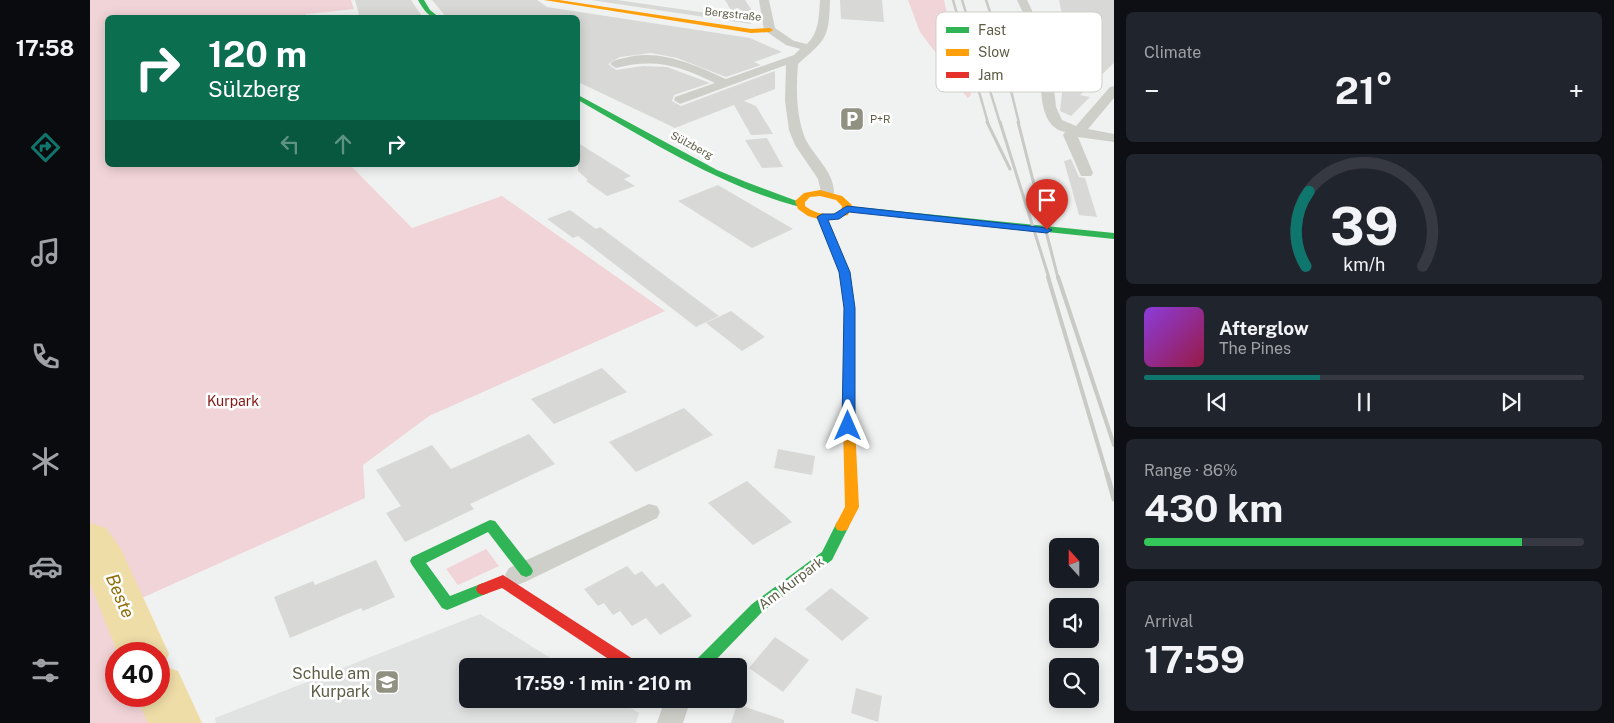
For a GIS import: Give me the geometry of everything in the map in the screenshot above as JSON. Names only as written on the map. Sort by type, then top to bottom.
[{"type":"street","points":[[420,0],[433,15]]},
{"type":"street","name":"Bergstraße","points":[[546,0],[751,31],[770,30]]},
{"type":"street","points":[[764,0],[770,30],[790,43],[808,48]]},
{"type":"street","points":[[680,100],[794,58],[819,39],[824,21],[825,0]]},
{"type":"street","points":[[1022,0],[1027,12]]},
{"type":"street","points":[[616,64],[632,58],[653,58],[679,63],[725,83]]},
{"type":"street","points":[[794,58],[790,84],[792,106],[799,139],[826,183],[827,194]]},
{"type":"street","points":[[1086,172],[1070,135],[1079,131],[1114,90]]},
{"type":"street","points":[[1048,92],[1050,107],[1056,122],[1064,128],[1114,138]]},
{"type":"street","name":"Sülzberg","points":[[580,98],[736,182],[766,195],[800,204],[804,211],[822,217]]},
{"type":"street","points":[[800,204],[803,197],[807,195],[827,194],[840,198],[848,205],[847,209]]},
{"type":"street","points":[[822,217],[836,217],[847,209],[1114,236]]},
{"type":"street","name":"Am Kurpark","points":[[708,658],[757,608],[827,556],[852,507],[848,426],[849,308],[844,272],[822,217]]},
{"type":"street","points":[[526,571],[490,525],[417,561],[447,604],[526,571],[648,512]]},
{"type":"street","points":[[503,581],[619,658]]},
{"type":"street","points":[[670,723],[675,708]]},
{"type":"shaded area","name":"Schule am Kurpark","points":[[480,614],[550,658],[459,658],[459,708],[630,708],[639,713],[636,723],[216,723],[215,718]]},
{"type":"green space","name":"Kurpark","points":[[90,0],[351,0],[354,9],[306,15],[105,15],[105,167],[352,167],[412,228],[502,196],[665,311],[429,416],[363,465],[365,498],[124,606],[139,642],[105,642],[105,707],[168,707],[175,723],[90,723]]},
{"type":"green space","points":[[908,0],[944,0],[947,12],[936,12],[936,53],[920,32]]},
{"type":"green space","points":[[963,92],[970,92],[971,95],[968,98]]},
{"type":"green space","points":[[486,549],[499,566],[458,585],[446,569]]},
{"type":"building","points":[[355,0],[411,0],[421,15],[359,15]]},
{"type":"building","points":[[432,0],[537,0],[547,7],[750,38],[782,52],[754,62],[761,65],[726,77],[677,58],[651,53],[620,57],[608,64],[616,70],[643,66],[667,67],[710,83],[674,95],[672,101],[681,106],[775,71],[775,89],[744,101],[756,106],[773,134],[751,135],[734,105],[675,128],[580,83],[580,15],[444,15]]},
{"type":"building","points":[[591,0],[617,0],[735,17],[725,0],[745,0],[751,9],[751,24]]},
{"type":"building","points":[[840,0],[882,0],[884,22],[841,19]]},
{"type":"building","points":[[1059,0],[1114,0],[1114,63],[1102,74],[1102,12],[1062,12]]},
{"type":"building","points":[[1062,92],[1083,92],[1080,95],[1090,97],[1071,116],[1060,111]]},
{"type":"building","points":[[767,138],[783,167],[762,168],[745,140]]},
{"type":"building","points":[[580,144],[631,176],[624,179],[635,186],[607,196],[586,181],[588,180],[578,171],[578,167],[580,167]]},
{"type":"building","points":[[1071,159],[1079,177],[1085,178],[1097,217],[1079,215],[1064,161]]},
{"type":"building","points":[[718,185],[793,229],[752,248],[678,201]]},
{"type":"building","points":[[570,210],[596,229],[600,227],[719,316],[696,327],[578,236],[573,238],[547,219]]},
{"type":"building","points":[[731,311],[765,337],[742,351],[706,323]]},
{"type":"building","points":[[602,368],[627,392],[554,424],[531,399]]},
{"type":"building","points":[[684,408],[713,435],[636,472],[609,442]]},
{"type":"building","points":[[529,434],[555,464],[470,504],[474,509],[405,542],[386,513],[401,506],[376,470],[432,445],[451,469]]},
{"type":"building","points":[[778,449],[815,456],[812,475],[774,468]]},
{"type":"building","points":[[747,481],[792,522],[753,545],[708,503]]},
{"type":"building","points":[[376,560],[395,597],[363,611],[361,608],[290,638],[274,597],[313,581],[315,585]]},
{"type":"building","points":[[627,566],[635,575],[642,571],[656,587],[663,583],[692,616],[660,635],[646,618],[632,626],[620,611],[613,615],[604,603],[598,606],[584,589]]},
{"type":"building","points":[[831,588],[869,618],[842,641],[805,609]]},
{"type":"building","points":[[775,637],[809,660],[783,692],[749,668]]},
{"type":"building","points":[[856,688],[882,696],[878,722],[851,713]]},
{"type":"building","points":[[747,707],[784,720],[784,723],[731,723],[736,708]]},
{"type":"waterway","name":"Beste","points":[[90,541],[105,562],[139,642]]},
{"type":"waterway","name":"Beste","points":[[168,707],[175,723]]},
{"type":"railway","points":[[953,0],[956,12]]},
{"type":"railway","points":[[962,0],[966,12]]},
{"type":"railway","points":[[986,0],[990,12]]},
{"type":"railway","points":[[979,92],[988,123]]},
{"type":"railway","points":[[990,92],[1000,123]]},
{"type":"railway","points":[[1011,92],[1019,123]]},
{"type":"railway","points":[[987,122],[1010,169]]},
{"type":"railway","points":[[1000,122],[1049,278]]},
{"type":"railway","points":[[1018,122],[1058,278]]},
{"type":"railway","points":[[1048,277],[1107,475]]},
{"type":"railway","points":[[1058,277],[1114,445]]},
{"type":"railway","points":[[1107,474],[1114,499]]},
{"type":"traffic: fast","points":[[421,0],[433,15]]},
{"type":"traffic: fast","points":[[580,98],[714,171],[771,195],[800,204]]},
{"type":"traffic: fast","points":[[847,209],[1114,236]]},
{"type":"traffic: fast","points":[[483,589],[447,604],[417,561],[490,525],[526,571]]},
{"type":"traffic: fast","points":[[708,658],[757,608],[827,556],[842,526]]},
{"type":"traffic: slow","points":[[547,0],[751,31],[770,30]]},
{"type":"traffic: slow","points":[[820,193],[839,198],[847,205],[845,213],[828,218],[811,214],[801,207],[800,201],[807,195],[820,193]]},
{"type":"traffic: slow","points":[[822,217],[845,272],[849,308],[849,426],[852,507],[842,526]]},
{"type":"traffic: jam","points":[[483,589],[503,581],[619,658]]},
{"type":"place","name":"P+R","points":[[852,119]]},
{"type":"place","name":"Schule am Kurpark","points":[[387,682]]},
{"type":"route","points":[[848,426],[849,308],[844,272],[822,217],[836,217],[847,209],[1047,230]]}]
